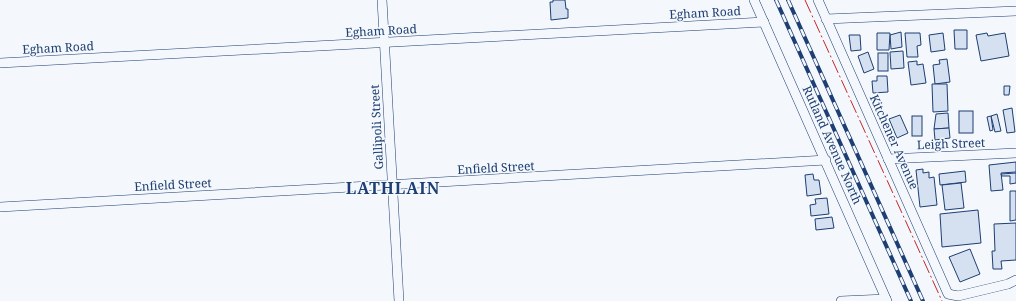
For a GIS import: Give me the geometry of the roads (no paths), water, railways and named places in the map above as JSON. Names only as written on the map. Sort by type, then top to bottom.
[{"type":"street","name":"Gallipoli Street","points":[[382,0],[399,301]]},
{"type":"street","name":"Rutland Avenue North","points":[[754,0],[887,300]]},
{"type":"street","name":"Kitchener Avenue","points":[[818,0],[948,294],[958,296],[1013,283]]},
{"type":"street","points":[[826,20],[1016,11]]},
{"type":"street","name":"Egham Road","points":[[0,63],[764,22]]},
{"type":"street","name":"Leigh Street","points":[[888,159],[1016,153]]},
{"type":"street","name":"Enfield Street","points":[[0,207],[826,160]]},
{"type":"street","points":[[841,301],[887,300]]},
{"type":"railway","points":[[776,0],[911,301]]},
{"type":"railway","points":[[788,0],[923,301]]},
{"type":"district","name":"LATHLAIN","points":[[393,188]]}]
